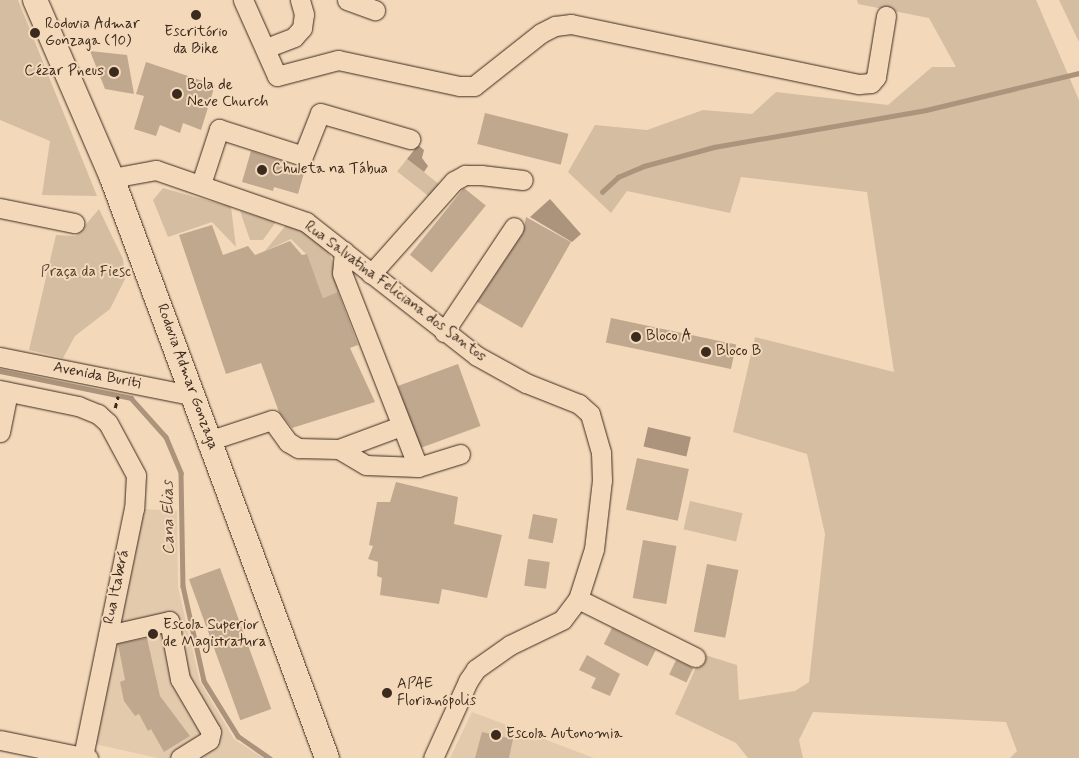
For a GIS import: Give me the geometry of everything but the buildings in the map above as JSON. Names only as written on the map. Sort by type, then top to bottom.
[{"type":"main road","name":"Rodovia Admar Gonzaga","points":[[36,0],[112,178],[330,756]]},
{"type":"street","points":[[243,0],[277,76],[338,60],[459,86],[474,86],[541,33],[555,26],[571,24],[865,84],[871,83],[876,77],[886,16]]},
{"type":"street","points":[[266,48],[294,37],[302,28],[304,14],[300,0]]},
{"type":"street","points":[[347,0],[375,10]]},
{"type":"street","points":[[201,184],[219,129],[303,156],[320,112],[410,139]]},
{"type":"street","name":"Rua Salvatina Feliciana dos Santos","points":[[112,178],[156,170],[201,184],[306,222],[444,332],[501,370],[566,398],[590,414],[601,452],[602,480],[594,549],[578,599],[562,620],[510,646],[476,669],[433,758]]},
{"type":"street","points":[[371,274],[454,181],[465,175],[522,180]]},
{"type":"street","points":[[0,208],[74,223]]},
{"type":"street","points":[[444,332],[514,227]]},
{"type":"street","points":[[344,251],[342,273],[418,467]]},
{"type":"street","name":"Avenida Buriti","points":[[0,357],[195,396]]},
{"type":"street","points":[[0,432],[4,391],[112,415]]},
{"type":"street","name":"Rua Itaberá","points":[[85,758],[136,488],[132,466],[112,415]]},
{"type":"street","points":[[211,440],[272,420],[288,442],[298,448],[339,449],[401,426]]},
{"type":"street","points":[[339,449],[366,465],[418,467],[460,454]]},
{"type":"street","points":[[578,599],[696,657]]},
{"type":"street","points":[[108,635],[169,621],[180,679],[211,732],[209,740],[180,758]]},
{"type":"street","points":[[0,740],[85,758]]},
{"type":"path","points":[[112,415],[119,390]]},
{"type":"shaded area","points":[[418,145],[424,150],[422,158],[428,166],[424,172],[407,159]]},
{"type":"shaded area","points":[[550,199],[581,234],[572,242],[530,217]]},
{"type":"shaded area","points":[[648,427],[691,437],[686,456],[644,446]]},
{"type":"shaded area","name":"Escola Superior de Magistratura","points":[[143,509],[177,511],[178,587],[200,682],[234,739],[263,758],[158,758],[99,745],[95,741]]},
{"type":"shaded area","name":"Escola Autonomia","points":[[472,712],[594,758],[450,758]]},
{"type":"green space","points":[[0,0],[18,0],[97,196],[42,195],[50,141],[0,120]]},
{"type":"green space","points":[[857,0],[1036,0],[1079,100],[1079,758],[1010,758],[1017,751],[1006,722],[813,712],[799,740],[803,758],[748,758],[736,743],[675,714],[702,654],[737,665],[739,700],[795,691],[809,682],[825,534],[807,454],[733,432],[755,337],[894,372],[867,192],[741,177],[730,213],[627,191],[611,213],[568,172],[595,125],[647,130],[703,110],[752,114],[776,92],[888,105],[932,67],[956,67],[929,18],[858,4]]},
{"type":"green space","points":[[1059,0],[1079,0],[1079,42]]},
{"type":"green space","points":[[407,159],[439,184],[429,197],[397,172]]},
{"type":"green space","points":[[163,188],[231,207],[236,247],[212,222],[168,237],[153,200]]},
{"type":"green space","name":"Praça da Fiesc","points":[[99,209],[123,259],[125,279],[110,309],[75,336],[63,358],[29,350],[56,235],[76,236]]},
{"type":"green space","points":[[240,211],[276,222],[263,240],[250,240]]},
{"type":"green space","points":[[286,225],[305,232],[327,250],[347,289],[323,298],[307,255],[291,239],[265,251]]},
{"type":"green space","points":[[690,501],[743,513],[736,541],[683,529]]},
{"type":"waterway","points":[[602,192],[618,177],[644,166],[714,147],[926,110],[1079,73]]},
{"type":"waterway","name":"Cana Elias","points":[[0,371],[131,398],[166,437],[181,473],[183,586],[204,681],[238,736],[270,758]]},
{"type":"place","name":"Escritório da Bike","points":[[196,15]]},
{"type":"place","name":"Rodovia Admar Gonzaga (10)","points":[[35,33]]},
{"type":"place","name":"Cézar Pneus","points":[[114,72]]},
{"type":"place","name":"Bola de Neve Church","points":[[177,94]]},
{"type":"place","name":"Chuleta na Tábua","points":[[262,170]]},
{"type":"place","name":"Bloco A","points":[[636,337]]},
{"type":"place","name":"Bloco B","points":[[706,352]]},
{"type":"place","name":"Escola Superior de Magistratura","points":[[153,634]]},
{"type":"place","name":"APAE Florianópolis","points":[[387,693]]},
{"type":"place","name":"Escola Autonomia","points":[[496,735]]}]
